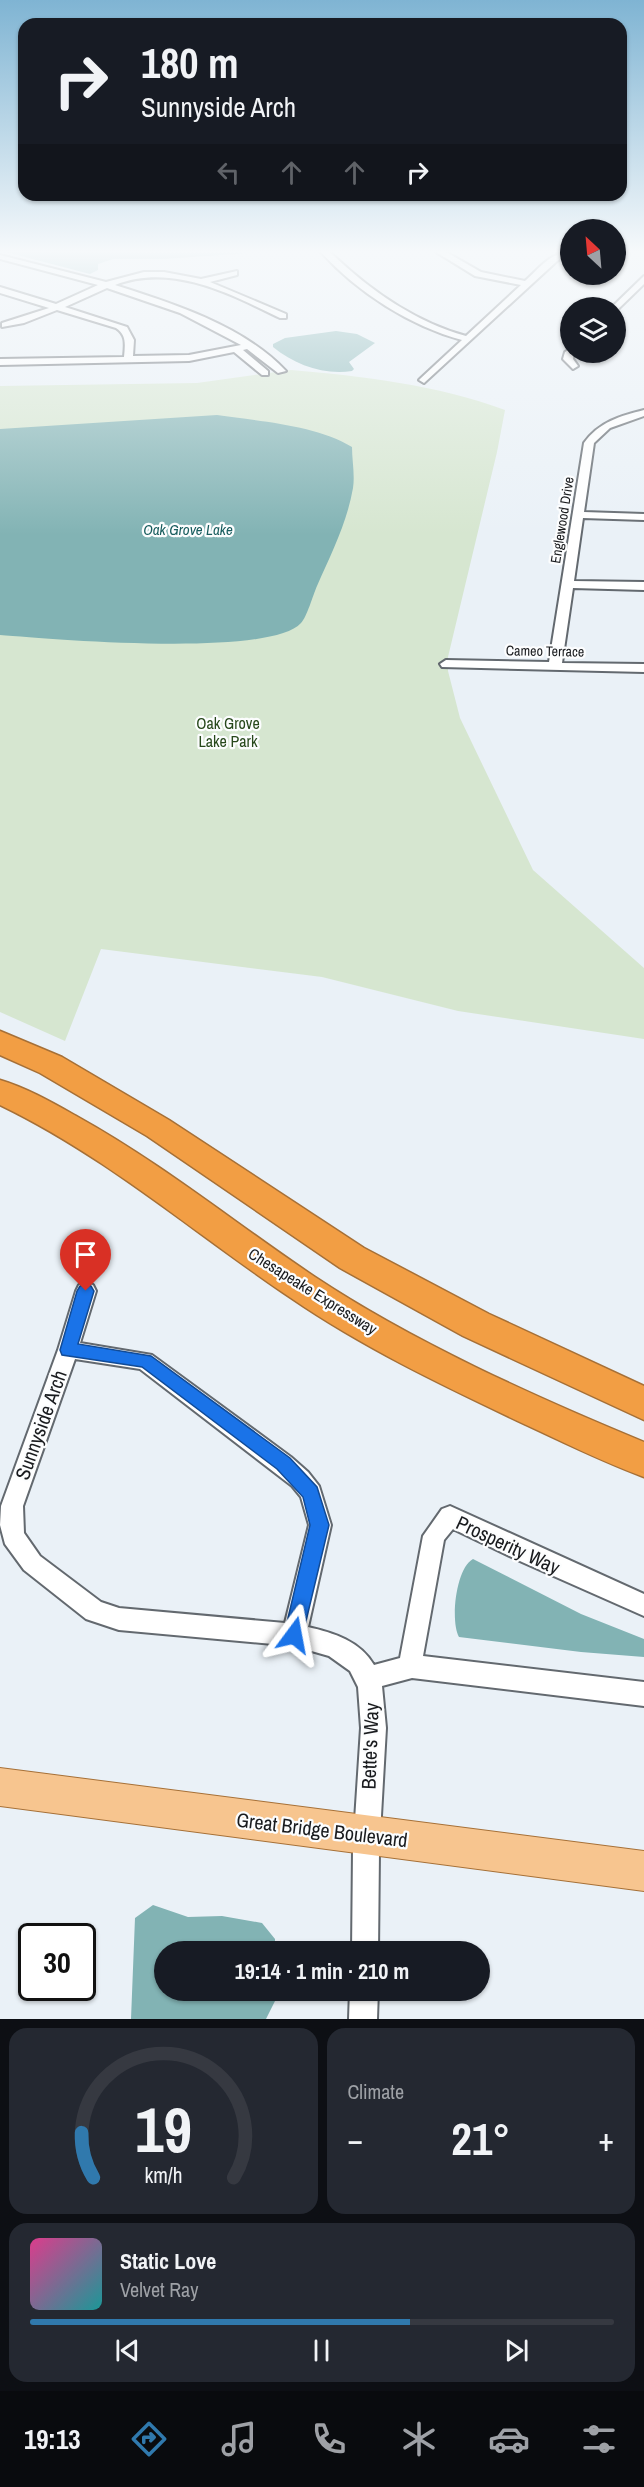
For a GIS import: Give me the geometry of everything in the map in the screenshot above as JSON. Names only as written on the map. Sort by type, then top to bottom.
[{"type":"highway","points":[[0,1042],[51,1065],[158,1128],[352,1258],[477,1325],[644,1404]]},
{"type":"highway","name":"Chesapeake Expressway","points":[[0,1091],[21,1100],[103,1148],[150,1178],[306,1290],[393,1340],[460,1376],[644,1460]]},
{"type":"main road","name":"Great Bridge Boulevard","points":[[0,1787],[644,1871]]},
{"type":"street","points":[[128,359],[129,346]]},
{"type":"street","points":[[230,346],[265,374]]},
{"type":"street","points":[[0,362],[189,358],[249,346]]},
{"type":"street","points":[[250,346],[281,371]]},
{"type":"street","points":[[424,380],[461,346]]},
{"type":"street","name":"Englewood Drive","points":[[555,666],[590,443],[593,435],[610,424],[644,413]]},
{"type":"street","points":[[578,515],[644,517]]},
{"type":"street","points":[[567,584],[644,586]]},
{"type":"street","name":"Cameo Terrace","points":[[446,664],[644,668]]},
{"type":"street","name":"Sunnyside Arch","points":[[86,1291],[68,1350],[12,1506],[11,1524],[14,1537],[32,1563],[94,1611],[119,1619],[294,1635]]},
{"type":"street","points":[[68,1350],[146,1361],[300,1479],[310,1493],[320,1525],[294,1635]]},
{"type":"street","name":"Prosperity Way","points":[[412,1666],[411,1651],[434,1536],[450,1516],[530,1555],[644,1605]]},
{"type":"street","name":"Bette's Way","points":[[294,1635],[334,1645],[353,1657],[367,1679],[374,1703],[367,1836],[365,1941]]},
{"type":"street","points":[[367,1679],[412,1666],[644,1694]]},
{"type":"street","points":[[363,2019],[364,2001]]},
{"type":"green space","name":"Oak Grove Lake Park","points":[[291,370],[400,383],[453,394],[505,410],[448,657],[448,671],[460,718],[533,870],[644,968],[644,1039],[458,1011],[322,977],[101,949],[65,1041],[0,1012],[0,386],[197,383]]},
{"type":"water","points":[[371,346],[349,362],[354,369],[352,371],[341,372],[320,370],[300,364],[273,347]]},
{"type":"water","name":"Oak Grove Lake","points":[[217,415],[305,429],[352,447],[354,483],[347,514],[301,623],[281,634],[248,640],[205,643],[158,644],[0,635],[0,429]]},
{"type":"water","points":[[473,1559],[581,1614],[644,1639],[644,1657],[581,1652],[459,1637],[455,1619],[456,1595],[462,1573]]},
{"type":"water","points":[[153,1905],[188,1917],[222,1916],[262,1923],[275,1941],[154,1941],[154,2001],[275,2001],[266,2019],[131,2019],[135,1918]]},
{"type":"route","points":[[86,1291],[68,1350],[146,1361],[283,1464],[300,1479],[310,1493],[320,1525],[294,1635]]}]
